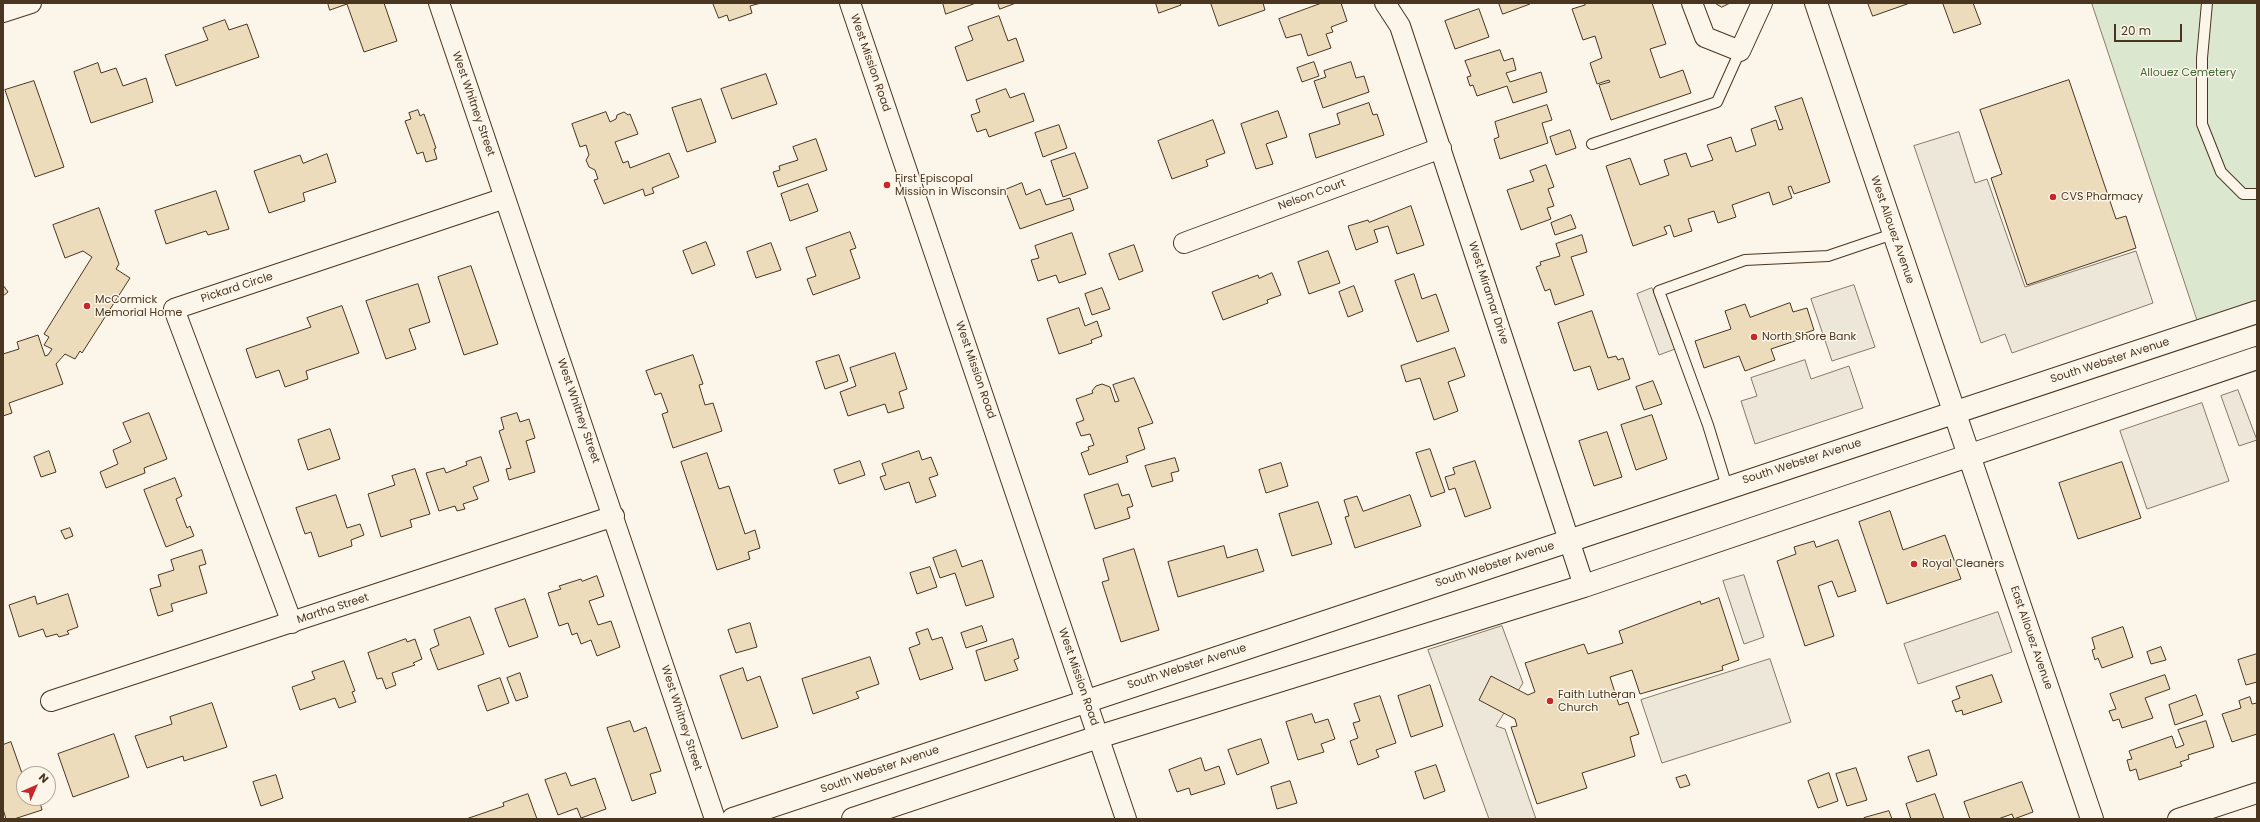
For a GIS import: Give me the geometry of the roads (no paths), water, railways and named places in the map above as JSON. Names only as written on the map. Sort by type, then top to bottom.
[{"type":"main road","name":"West Allouez Avenue","points":[[1816,3],[1968,457]]},
{"type":"main road","name":"South Webster Avenue","points":[[733,819],[1086,700],[2257,312]]},
{"type":"main road","points":[[853,819],[1098,737],[1584,586],[2257,358]]},
{"type":"main road","name":"East Allouez Avenue","points":[[1968,457],[2092,819]]},
{"type":"street","points":[[3,12],[31,3]]},
{"type":"street","name":"West Whitney Street","points":[[439,3],[614,516],[715,819]]},
{"type":"street","name":"West Mission Road","points":[[850,3],[1126,819]]},
{"type":"street","name":"West Miramar Drive","points":[[1384,3],[1400,26],[1584,586]]},
{"type":"street","points":[[1692,3],[1705,37],[1740,51],[1762,3]]},
{"type":"street","name":"Nelson Court","points":[[1184,243],[1441,148]]},
{"type":"street","name":"Pickard Circle","points":[[292,623],[174,309],[505,198]]},
{"type":"street","name":"Martha Street","points":[[51,701],[614,516]]},
{"type":"street","points":[[2178,819],[2257,793]]},
{"type":"lane","points":[[2207,3],[2202,58],[2202,124],[2220,172],[2243,194],[2257,194]]},
{"type":"lane","points":[[1592,144],[1717,102],[1740,51]]},
{"type":"lane","points":[[1728,487],[1708,425],[1659,291],[1745,260],[1828,256],[1893,234]]},
{"type":"place","name":"First Episcopal Mission in Wisconsin","points":[[887,185]]},
{"type":"place","name":"CVS Pharmacy","points":[[2053,197]]},
{"type":"place","name":"McCormick Memorial Home","points":[[87,306]]},
{"type":"place","name":"North Shore Bank","points":[[1754,337]]},
{"type":"place","name":"Royal Cleaners","points":[[1914,564]]},
{"type":"place","name":"Faith Lutheran Church","points":[[1550,701]]},
{"type":"park label","name":"Allouez Cemetery","points":[[2188,73]]}]
